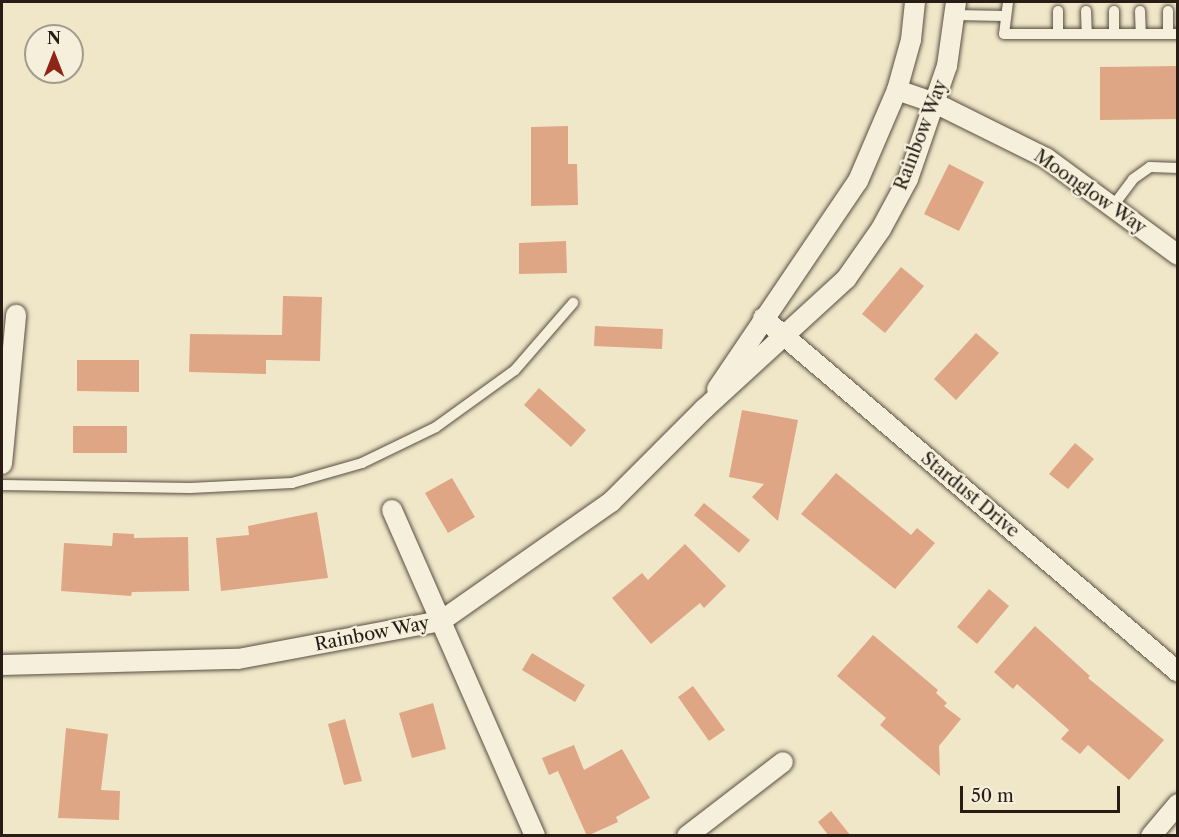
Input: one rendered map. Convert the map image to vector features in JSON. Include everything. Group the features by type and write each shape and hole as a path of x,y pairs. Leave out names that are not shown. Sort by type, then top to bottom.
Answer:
{"street":[{"name":"Rainbow Way","path":"704,409 763,318 852,191 897,90 911,40 915,2"},
{"name":"Rainbow Way","path":"2,665 238,659 441,621 611,502 704,409 785,338 846,279 881,229 908,179 935,103 956,8"},
{"name":"Moonglow Way","path":"897,90 935,103 1046,158 1178,255"},
{"path":"2,464 16,315"},
{"name":"Stardust Drive","path":"763,318 1178,672"},
{"path":"392,510 535,836"},
{"path":"687,836 783,762"},
{"path":"1151,836 1178,804"}],"lane":[{"path":"1008,2 1004,16 1004,34 1173,34 1168,11"},
{"path":"956,8 1004,16"},
{"path":"1058,11 1058,34"},
{"path":"1086,11 1087,34"},
{"path":"1114,11 1114,34"},
{"path":"1140,11 1141,34"},
{"path":"1113,206 1133,180 1150,167 1178,168"},
{"path":"2,485 190,488 292,483 362,463 436,427 515,370 573,303"}],"building":[{"path":"1178,66 1178,119 1100,120 1100,67"},
{"path":"568,126 568,164 577,164 578,205 531,206 531,127"},
{"path":"949,164 984,182 959,231 924,214"},
{"path":"566,241 567,273 519,274 519,243"},
{"path":"901,267 924,286 885,333 862,314"},
{"path":"283,296 322,297 320,361 266,360 266,374 189,372 190,334 282,335"},
{"path":"595,326 663,329 662,349 594,346"},
{"path":"976,333 999,353 956,400 934,379"},
{"path":"77,360 139,360 139,392 77,391"},
{"path":"539,388 586,430 571,447 524,405"},
{"path":"742,410 798,420 778,521 752,497 764,484 729,477"},
{"path":"73,426 127,426 127,453 73,453"},
{"path":"1075,443 1094,459 1068,489 1049,474"},
{"path":"836,473 911,535 917,528 935,543 895,589 801,514"},
{"path":"452,478 475,517 448,533 425,493"},
{"path":"704,503 750,540 739,553 694,515"},
{"path":"317,512 328,578 221,591 216,538 249,535 248,526"},
{"path":"113,533 134,534 134,538 188,537 189,591 132,592 131,596 61,591 64,543 112,546"},
{"path":"685,544 726,586 704,608 700,603 651,644 612,598 642,573 648,580"},
{"path":"989,589 1009,606 977,644 957,627"},
{"path":"1035,626 1090,676 1088,678 1164,740 1129,780 1088,745 1080,754 1061,739 1069,730 1017,684 1013,689 994,672"},
{"path":"873,635 938,690 936,693 947,703 944,706 961,719 939,746 940,776 880,725 886,718 837,676"},
{"path":"532,653 585,685 575,702 522,670"},
{"path":"693,686 725,730 709,741 678,697"},
{"path":"433,703 446,749 412,758 399,713"},
{"path":"345,719 362,781 344,785 328,724"},
{"path":"66,728 108,734 101,790 120,791 119,820 58,818"},
{"path":"574,745 584,770 622,749 650,798 616,817 618,822 587,836 558,771 549,775 542,758"},
{"path":"831,811 851,836 829,836 818,822"}]}
